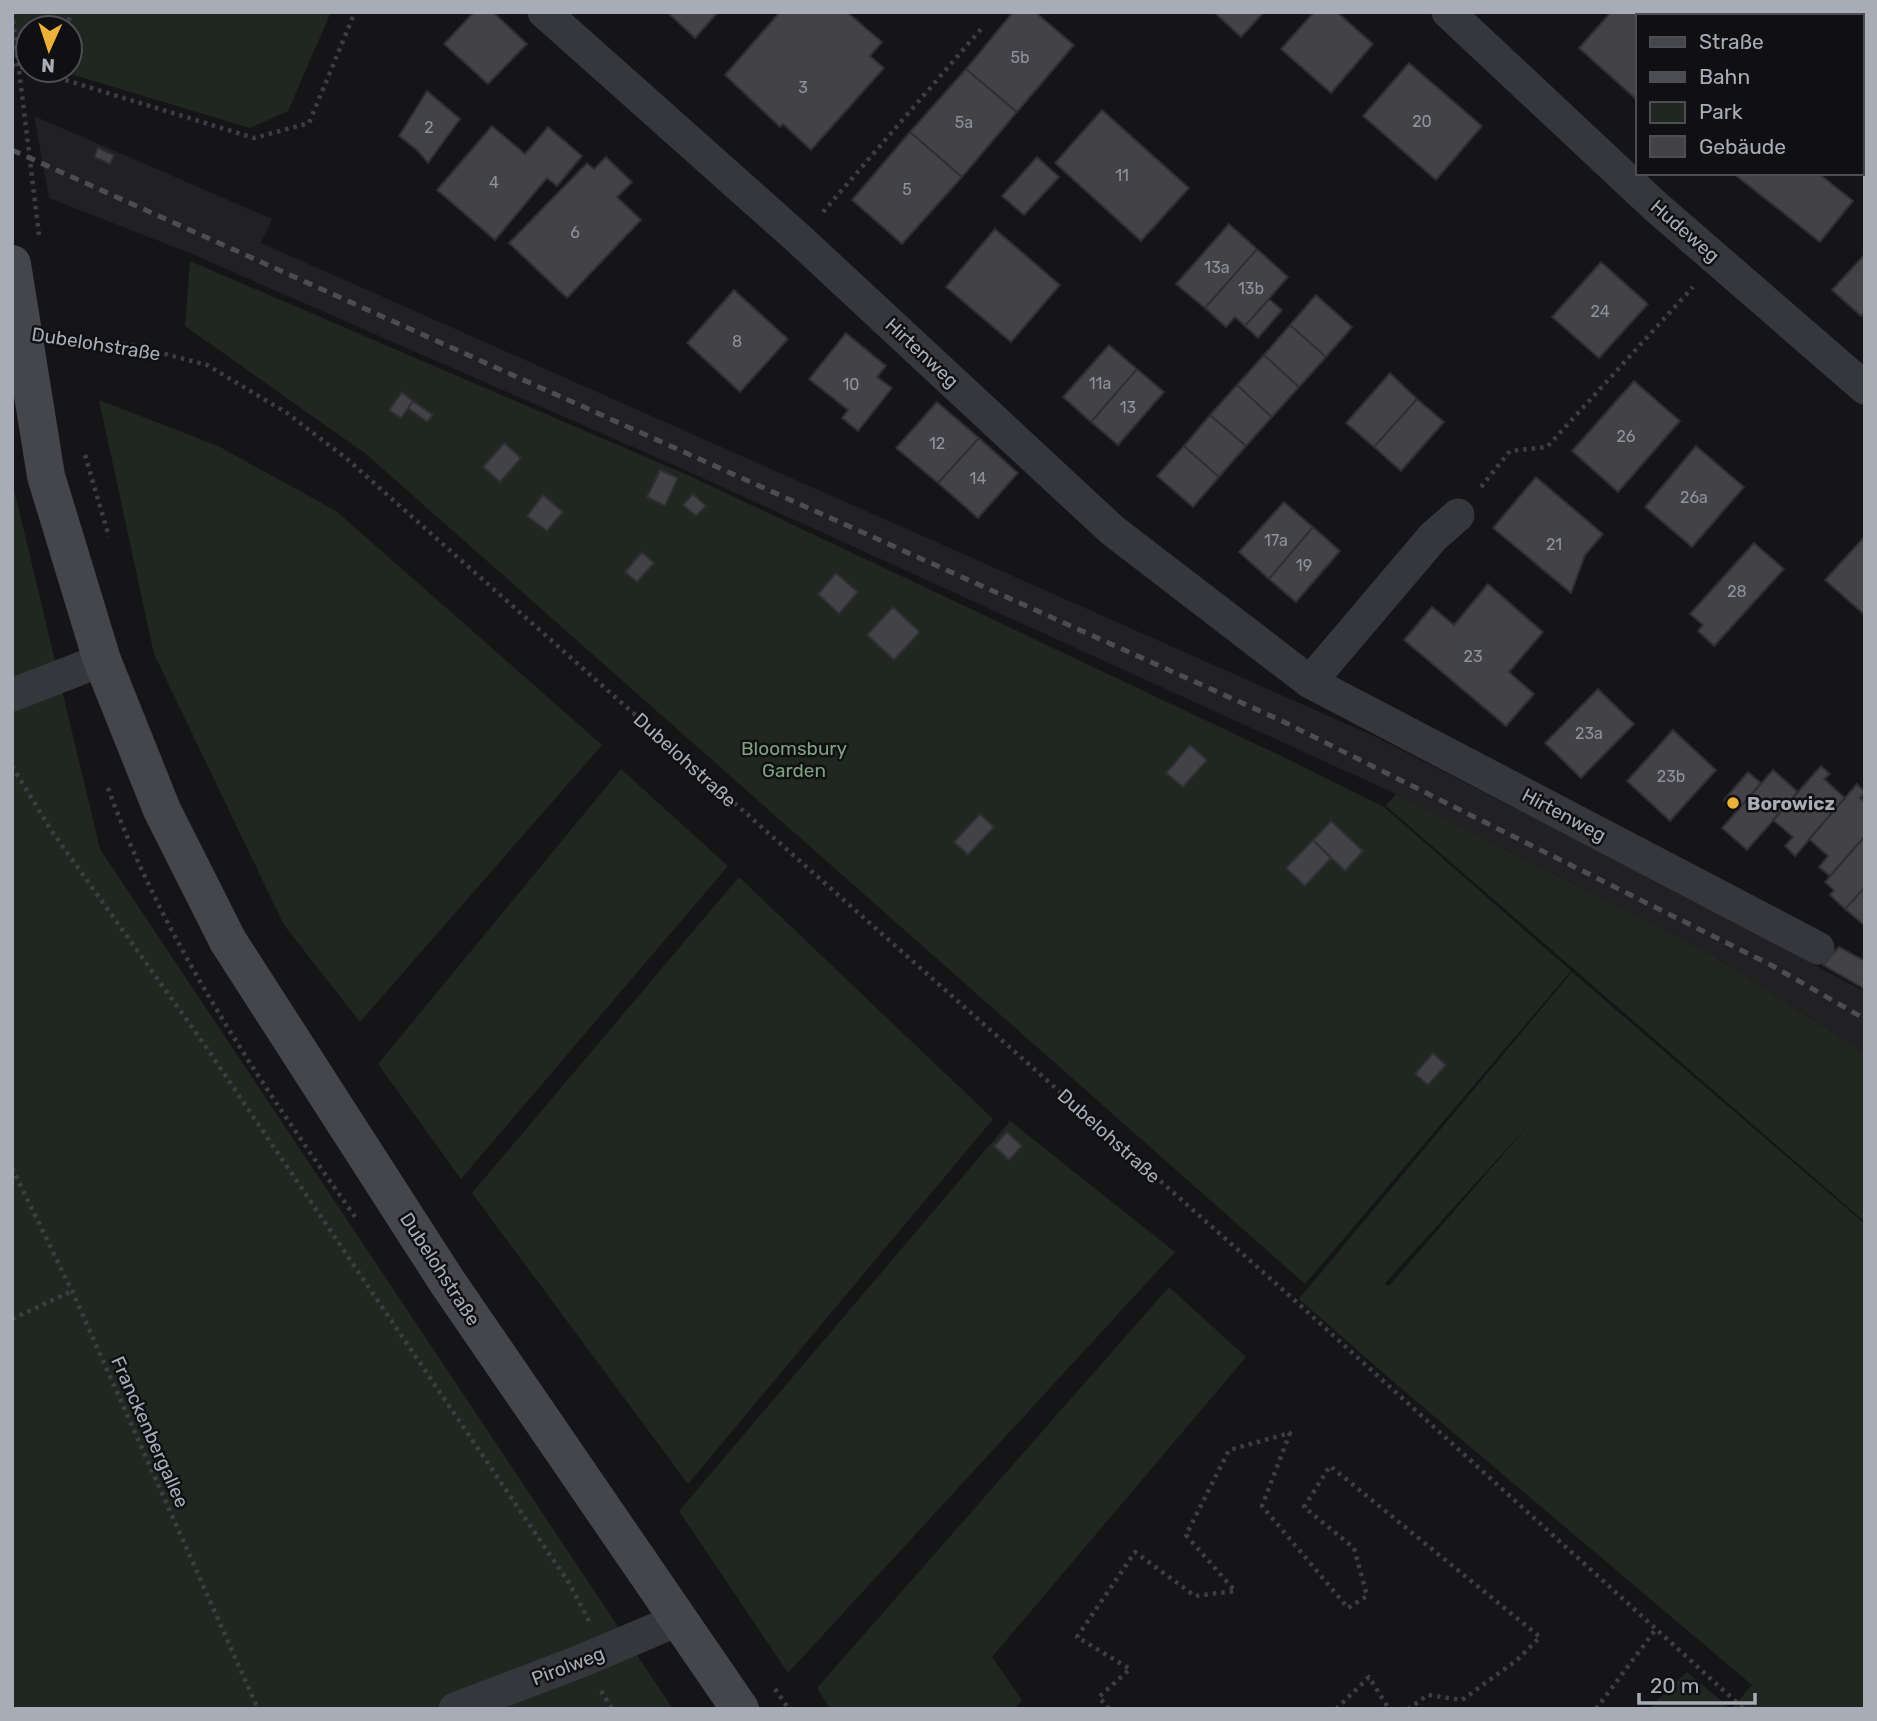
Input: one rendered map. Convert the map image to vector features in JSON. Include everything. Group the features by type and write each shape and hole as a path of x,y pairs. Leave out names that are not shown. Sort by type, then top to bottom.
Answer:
{"main road":[{"name":"Dubelohstraße","path":"26,255 22,332 46,476 102,660 162,810 228,941 446,1280 740,1709"}],"street":[{"name":"Hirtenweg","path":"544,12 800,240 1112,530 1310,682 1818,948"},
{"name":"Hudeweg","path":"1448,12 1654,205 1865,388"},
{"path":"1310,682 1433,537 1458,514"},
{"path":"12,695 102,660"},
{"name":"Pirolweg","path":"455,1709 604,1652 680,1619"}],"path":[{"path":"12,12 14,47"},
{"path":"82,84 254,138 309,123 355,12"},
{"path":"800,240 981,29"},
{"path":"16,84 26,255"},
{"path":"1458,514 1510,451 1547,447 1717,260"},
{"name":"Dubelohstraße","path":"22,332 135,346 207,365 287,413 358,469 1290,1297 1744,1709"},
{"path":"85,454 111,544"},
{"path":"12,766 51,830 204,1044 569,1583 604,1652"},
{"name":"Franckenbergallee","path":"12,1168 72,1291 258,1709"},
{"path":"12,1319 72,1291"},
{"path":"1109,1709 1099,1697 1130,1669 1077,1637 1135,1552 1195,1596 1235,1591 1186,1535 1229,1450 1290,1433 1262,1506 1349,1608 1367,1596 1354,1548 1304,1507 1330,1466 1539,1637 1517,1660 1462,1700 1428,1695 1408,1709"},
{"path":"1595,1709 1656,1629"},
{"path":"1336,1709 1369,1677 1389,1709"},
{"path":"774,1687 789,1709"}],"shaded area":[{"path":"34,116 272,219 261,243 1374,736 1704,905 1865,992 1865,1053 1709,953 1396,794 683,469 192,254 49,198"}],"green space":[{"path":"12,12 331,12 288,111 250,128 84,78 84,14 14,14 12,57"},
{"name":"Bloomsbury Garden","path":"190,261 692,477 1384,807 1571,971 1305,1284 366,454 185,326"},
{"path":"99,400 218,446 336,511 602,745 360,1022 284,925 154,654"},
{"path":"12,481 100,849 673,1709 12,1709"},
{"path":"621,769 728,866 461,1179 378,1064"},
{"path":"1396,794 1709,953 1865,1053 1865,1222 1386,806"},
{"path":"739,877 993,1119 688,1484 472,1193"},
{"path":"1572,972 1865,1224 1865,1709 1731,1709 1752,1685 1299,1299","holes":["1534,1119 1389,1286 1385,1283"]},
{"path":"1010,1121 1175,1252 788,1673 679,1511"},
{"path":"1169,1287 1246,1357 992,1657 1022,1700 1013,1709 830,1709 817,1688"},
{"path":"1687,1672 1731,1709 1648,1709"}],"building":[{"path":"474,12 493,12 527,44 488,84 444,44"},
{"path":"667,12 718,12 695,38"},
{"path":"780,12 847,12 882,42 870,56 884,68 811,150 783,124 780,127 725,75"},
{"path":"1013,12 1035,12 1074,45 1017,112 966,69"},
{"path":"1214,12 1264,12 1241,37"},
{"path":"1314,12 1337,12 1373,44 1331,93 1281,49"},
{"path":"1611,12 1684,14 1636,14 1636,99 1579,48"},
{"path":"1865,17 1865,110 1863,108"},
{"path":"1409,63 1482,126 1436,180 1363,116"},
{"path":"966,69 1017,112 962,177 910,132"},
{"path":"427,91 460,119 428,163 399,136"},
{"path":"1102,110 1189,188 1141,241 1055,163"},
{"path":"492,126 525,154 548,127 582,156 557,186 547,178 495,240 437,190"},
{"path":"910,132 962,177 902,244 852,200"},
{"path":"98,148 114,155 110,164 94,157"},
{"path":"606,157 632,182 617,197 641,220 567,298 509,243 587,163 594,169"},
{"path":"1037,157 1059,177 1024,215 1002,196"},
{"path":"1735,175 1820,175 1853,201 1820,242"},
{"path":"1229,224 1257,249 1205,308 1176,284"},
{"path":"995,229 1060,285 1011,342 946,287"},
{"path":"1257,249 1288,277 1245,326 1235,317 1226,327 1205,308"},
{"path":"1865,254 1865,312 1861,316 1832,290"},
{"path":"1601,262 1648,304 1599,358 1552,317"},
{"path":"734,290 788,339 740,392 687,343"},
{"path":"1316,295 1352,327 1326,357 1290,325"},
{"path":"1269,299 1282,310 1258,338 1245,326"},
{"path":"1290,325 1326,357 1299,387 1264,355"},
{"path":"846,333 886,366 877,377 892,388 858,431 842,418 848,410 809,379"},
{"path":"1109,345 1137,369 1091,422 1063,397"},
{"path":"1264,355 1299,387 1272,417 1237,385"},
{"path":"1137,369 1164,392 1118,445 1091,422"},
{"path":"1390,373 1417,399 1374,447 1346,423"},
{"path":"1634,381 1680,421 1618,492 1572,451"},
{"path":"1237,385 1272,417 1246,446 1210,415"},
{"path":"402,392 413,401 401,418 389,410"},
{"path":"1417,399 1444,422 1401,471 1374,447"},
{"path":"413,401 433,415 427,422 408,408"},
{"path":"937,402 979,438 938,483 896,448"},
{"path":"1210,415 1246,446 1219,477 1184,446"},
{"path":"979,438 1018,473 978,518 938,483"},
{"path":"504,443 521,458 500,482 483,467"},
{"path":"1184,446 1219,477 1193,507 1157,476"},
{"path":"1696,446 1744,487 1692,547 1645,507"},
{"path":"660,470 678,478 665,506 647,497"},
{"path":"1536,477 1603,534 1585,555 1571,593 1493,528"},
{"path":"693,494 706,506 696,516 683,505"},
{"path":"543,495 563,512 547,531 527,516"},
{"path":"1284,502 1313,527 1269,579 1239,552"},
{"path":"1313,527 1340,551 1296,602 1269,579"},
{"path":"1865,536 1865,615 1825,580"},
{"path":"1754,543 1784,569 1714,646 1698,631 1703,625 1690,614"},
{"path":"642,552 654,563 637,582 625,572"},
{"path":"836,573 858,592 839,614 818,594"},
{"path":"1488,584 1543,632 1509,672 1534,694 1506,726 1404,640 1432,607 1454,625"},
{"path":"893,607 920,632 894,660 867,635"},
{"path":"1598,689 1634,724 1581,778 1545,743"},
{"path":"1673,730 1716,770 1670,821 1627,781"},
{"path":"1190,745 1207,760 1183,787 1166,773"},
{"path":"1821,766 1830,774 1824,779 1845,798 1795,856 1785,846 1793,837 1773,820"},
{"path":"1773,770 1798,792 1747,850 1722,828"},
{"path":"1748,772 1761,783 1737,811 1724,800"},
{"path":"1857,784 1865,792 1860,798 1865,802 1865,836 1830,876 1819,867 1828,856 1809,839"},
{"path":"980,814 994,827 968,855 954,842"},
{"path":"1331,821 1363,851 1345,871 1313,840"},
{"path":"1865,836 1865,887 1845,909 1830,895 1834,890 1825,882"},
{"path":"1313,840 1331,858 1305,886 1286,868"},
{"path":"1865,887 1865,924 1864,925 1845,909"},
{"path":"1839,947 1865,961 1865,989 1823,965"},
{"path":"1433,1053 1446,1065 1428,1085 1415,1074"},
{"path":"1007,1132 1022,1146 1009,1160 994,1146"}],"railway":[{"path":"12,150 1280,720 1771,965 1865,1019"}],"place":[{"name":"Borowicz","path":"1733,803"}]}
